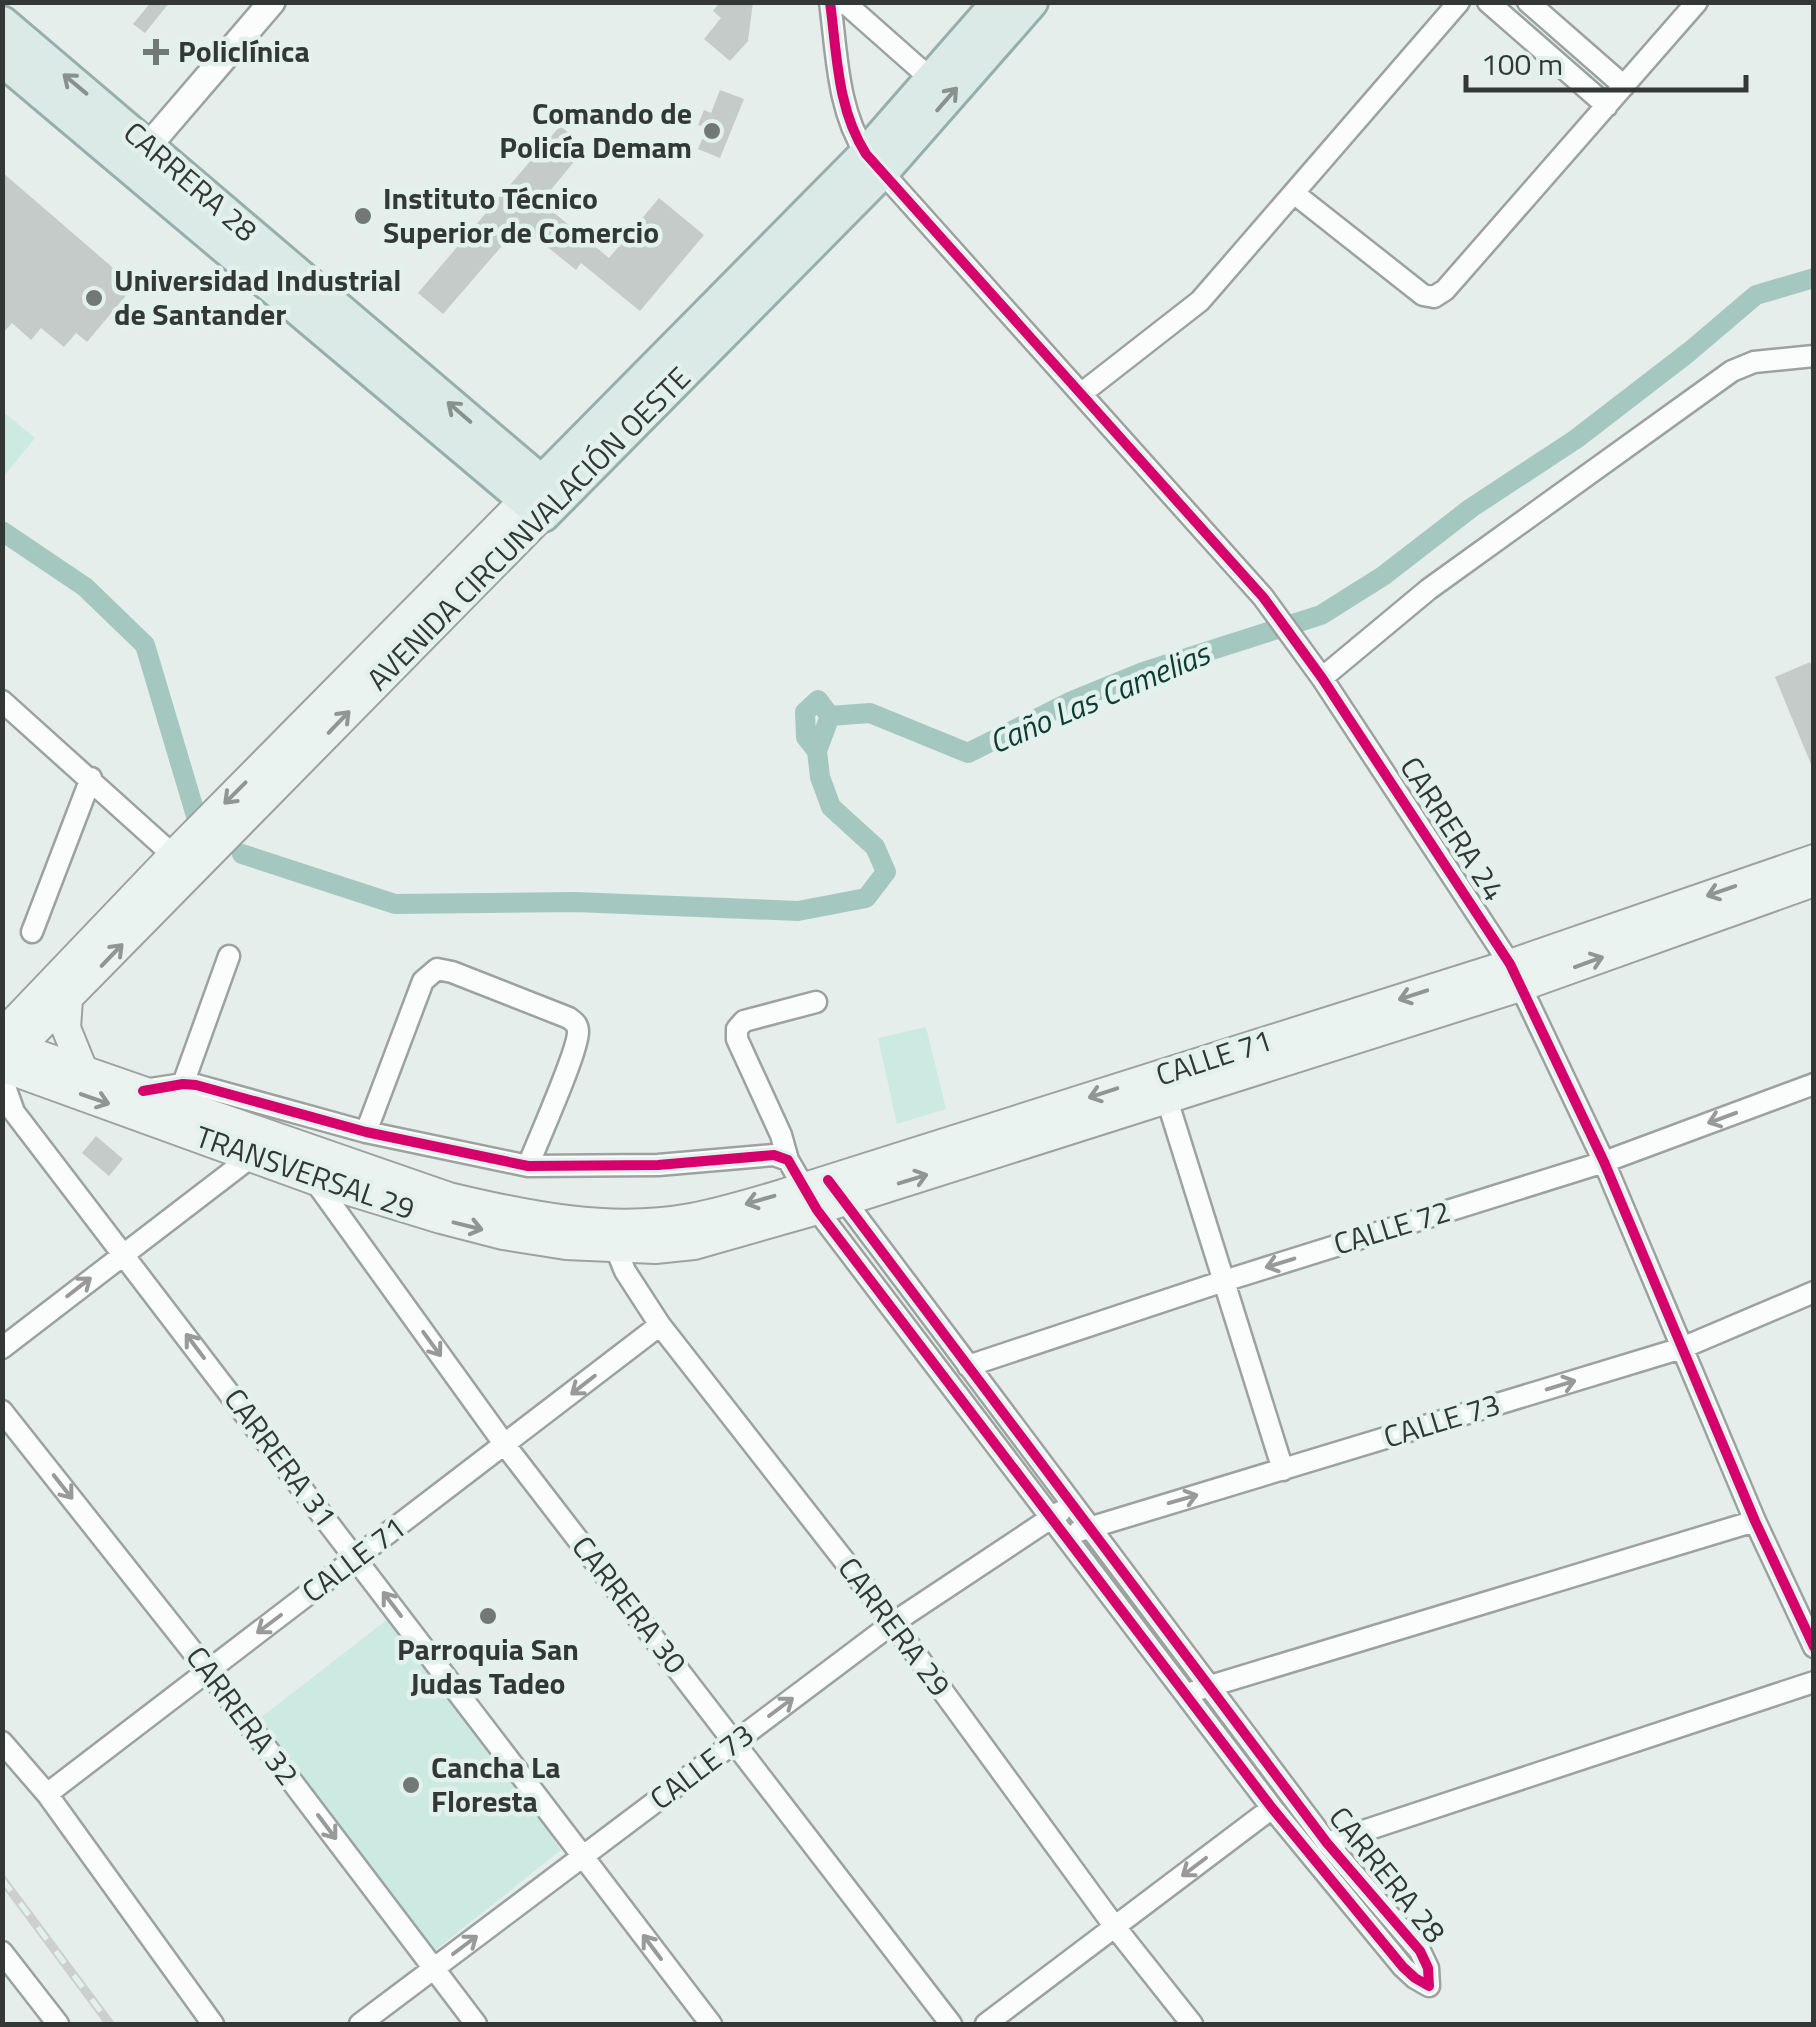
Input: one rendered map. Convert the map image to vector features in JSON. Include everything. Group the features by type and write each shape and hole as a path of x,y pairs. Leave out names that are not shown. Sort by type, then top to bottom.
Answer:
{"main road":[{"name":"AVENIDA CIRCUNVALACIÓN OESTE","path":"874,163 932,79 998,2"},
{"name":"AVENIDA CIRCUNVALACIÓN OESTE","path":"6,1051 68,999 542,499 1031,2"},
{"name":"CARRERA 28","path":"2,23 140,156 542,499"},
{"name":"CARRERA 28","path":"2,59 140,156"},
{"name":"AVENIDA CIRCUNVALACIÓN OESTE","path":"6,1051 173,855 542,499"},
{"name":"CALLE 71","path":"1517,975 1814,860"},
{"name":"CALLE 71","path":"611,1236 823,1194 1814,882"},
{"path":"68,999 69,1042 83,1070"},
{"name":"TRANSVERSAL 29","path":"6,1051 83,1070 449,1197 611,1236"},
{"name":"TRANSVERSAL 29","path":"6,1051 251,1157 441,1220 504,1235 611,1236"}],"street":[{"path":"140,156 272,2"},
{"name":"CARRERA 24","path":"830,2 844,111 853,134 874,163 1263,597 1322,678 1517,975 1604,1162 1755,1521 1814,1646"},
{"path":"844,2 932,79"},
{"path":"1082,393 1200,302 1458,2"},
{"path":"1488,2 1607,106"},
{"path":"1528,2 1624,86"},
{"path":"1294,194 1423,295 1434,296 1446,290 1698,2"},
{"path":"1322,678 1429,589 1732,371 1754,362 1814,356"},
{"path":"2,701 173,855"},
{"path":"32,932 90,778"},
{"path":"182,1084 229,956"},
{"path":"366,1132 423,980 437,969 452,972 576,1024 578,1032 569,1059 528,1166"},
{"path":"788,1160 737,1030 744,1021 816,1002"},
{"name":"CARRERA 31","path":"2,1078 14,1112 711,2024"},
{"path":"143,1090 182,1084 366,1132 528,1166 658,1166 774,1155 788,1160 823,1194"},
{"name":"CALLE 72","path":"968,1366 1604,1162 1814,1084"},
{"path":"1163,1087 1283,1470"},
{"path":"2,1348 251,1157"},
{"name":"CARRERA 30","path":"314,1180 505,1445 951,2024"},
{"name":"CARRERA 28","path":"823,1194 968,1366 1327,1842 1420,1951 1428,1968 1430,1986 1404,1967 1272,1808 1051,1517 823,1194"},
{"name":"CARRERA 29","path":"611,1236 632,1284 660,1325 893,1623 1115,1927 1192,2024"},
{"name":"CALLE 73","path":"1066,1537 1090,1526 1682,1348 1814,1292"},
{"name":"CALLE 71","path":"47,1794 660,1325"},
{"name":"CARRERA 32","path":"2,1411 208,1671 476,2024"},
{"name":"CALLE 73","path":"360,2024 893,1623 1073,1505"},
{"path":"1186,1694 1755,1521"},
{"path":"1327,1842 1814,1682"},
{"path":"2,1742 47,1794 213,2024"},
{"path":"986,2024 1272,1808"},
{"path":"2,1952 55,2023"}],"green space":[{"path":"2,411 35,438 3,477 2,477"},
{"path":"926,1027 946,1109 897,1124 878,1038"},
{"name":"Cancha La Floresta","path":"393,1615 561,1850 433,1952 259,1719"}],"building":[{"path":"151,2 170,2 145,33 133,24"},
{"path":"720,2 753,2 748,41 730,61 704,39 721,18 713,11"},
{"path":"720,90 744,99 720,158 698,149 707,128 698,125 704,110 711,113"},
{"path":"560,126 586,147 541,202 609,258 659,198 704,235 640,311 581,263 576,270 520,225 443,314 418,293"},
{"path":"2,172 134,286 87,342 76,333 64,347 41,328 31,340 12,323 2,334"},
{"path":"1810,662 1814,672 1813,769 1775,677"},
{"path":"96,1136 123,1159 109,1176 82,1153"}],"waterway":[{"name":"Caño Las Camelias","path":"242,854 395,904 575,902 798,911 866,898 886,872 875,847 831,807 820,777 817,751 830,716 870,713 968,753 1072,701 1143,672 1321,615 1383,576 1471,508 1576,439 1756,295 1814,278"},
{"name":"Caño Las Camelias","path":"2,531 85,587 145,645 196,816"},
{"path":"817,751 806,737 805,712 818,700 830,716"}],"railway":[{"path":"2,1879 110,2024"}],"cycle path":[{"path":"830,2 844,100 866,154 1263,597 1322,678 1510,964 1604,1162 1755,1521 1814,1647"},
{"path":"143,1091 196,1085 366,1132 528,1166 658,1165 774,1155 788,1160 817,1210 1272,1808 1403,1967 1429,1986 1428,1968 1420,1951 1327,1843 828,1180"}],"place":[{"name":"Policlínica","path":"156,52"},
{"name":"Comando de Policía Demam","path":"712,131"},
{"name":"Instituto Técnico Superior de Comercio","path":"363,216"},
{"name":"Universidad Industrial de Santander","path":"94,298"},
{"name":"Parroquia San Judas Tadeo","path":"488,1616"},
{"name":"Cancha La Floresta","path":"411,1785"}]}
